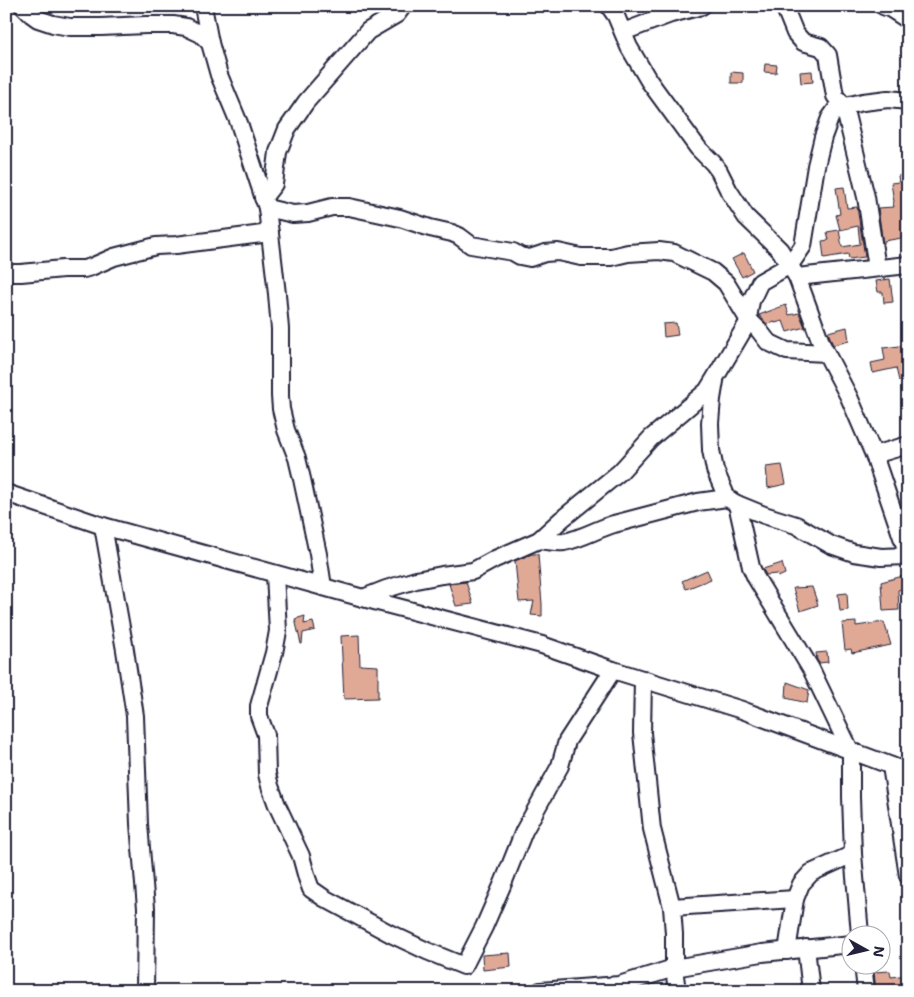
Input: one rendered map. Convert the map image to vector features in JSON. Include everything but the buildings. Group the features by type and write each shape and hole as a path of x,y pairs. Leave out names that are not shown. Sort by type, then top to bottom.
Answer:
{"street":[{"path":"23,6 38,19 53,24 77,27 146,24 173,25 201,34 210,43"},
{"path":"203,6 210,43 219,75 240,123 265,203 274,260 279,320 281,409 302,479 323,587"},
{"path":"265,203 274,184 278,152 287,129 306,102 368,31 397,14 403,6"},
{"path":"539,540 564,542 581,537 600,528 698,502 732,501 764,515 796,525 830,545 854,553 881,557 908,555 874,455 849,397 822,345 793,271 780,250 746,217 719,171 698,148 649,81 629,47 616,16 609,6"},
{"path":"623,32 671,14 702,6"},
{"path":"784,6 795,33 803,42 821,47 828,55 836,96 844,106 866,197 877,268"},
{"path":"883,6 907,17"},
{"path":"793,271 803,246 816,166 830,118 837,108 844,106 888,99 908,101"},
{"path":"265,203 293,214 308,213 332,207 349,207 400,218 452,233 471,245 512,252 530,258 545,253 558,252 580,257 611,257 628,253 659,251 674,253 714,272 726,284 748,319 768,342 787,351 826,353"},
{"path":"6,273 84,269 114,257 156,246 270,233"},
{"path":"363,598 416,580 473,571 495,559 539,540 620,472 651,438 707,391 747,324 751,301 760,282 793,271 908,265"},
{"path":"715,378 710,423 711,450 715,470 732,501 756,578 811,669 850,752 853,854 859,924"},
{"path":"874,455 908,445"},
{"path":"6,492 103,526 542,645 613,670 742,710 850,752 908,772"},
{"path":"103,526 135,716 139,824 146,908 145,991"},
{"path":"275,574 278,632 259,706 260,716 266,735 267,774 270,786 301,856 306,878 311,889 391,934 464,966 487,920 524,831 560,766 567,741 613,670"},
{"path":"643,679 642,733 652,829 672,906 674,968 677,991"},
{"path":"891,766 908,876"},
{"path":"787,950 795,899 801,884 811,873 853,854"},
{"path":"672,906 795,899"},
{"path":"540,991 619,985 674,968 762,953 842,945"},
{"path":"806,948 811,991"},
{"path":"864,974 866,991"}]}
